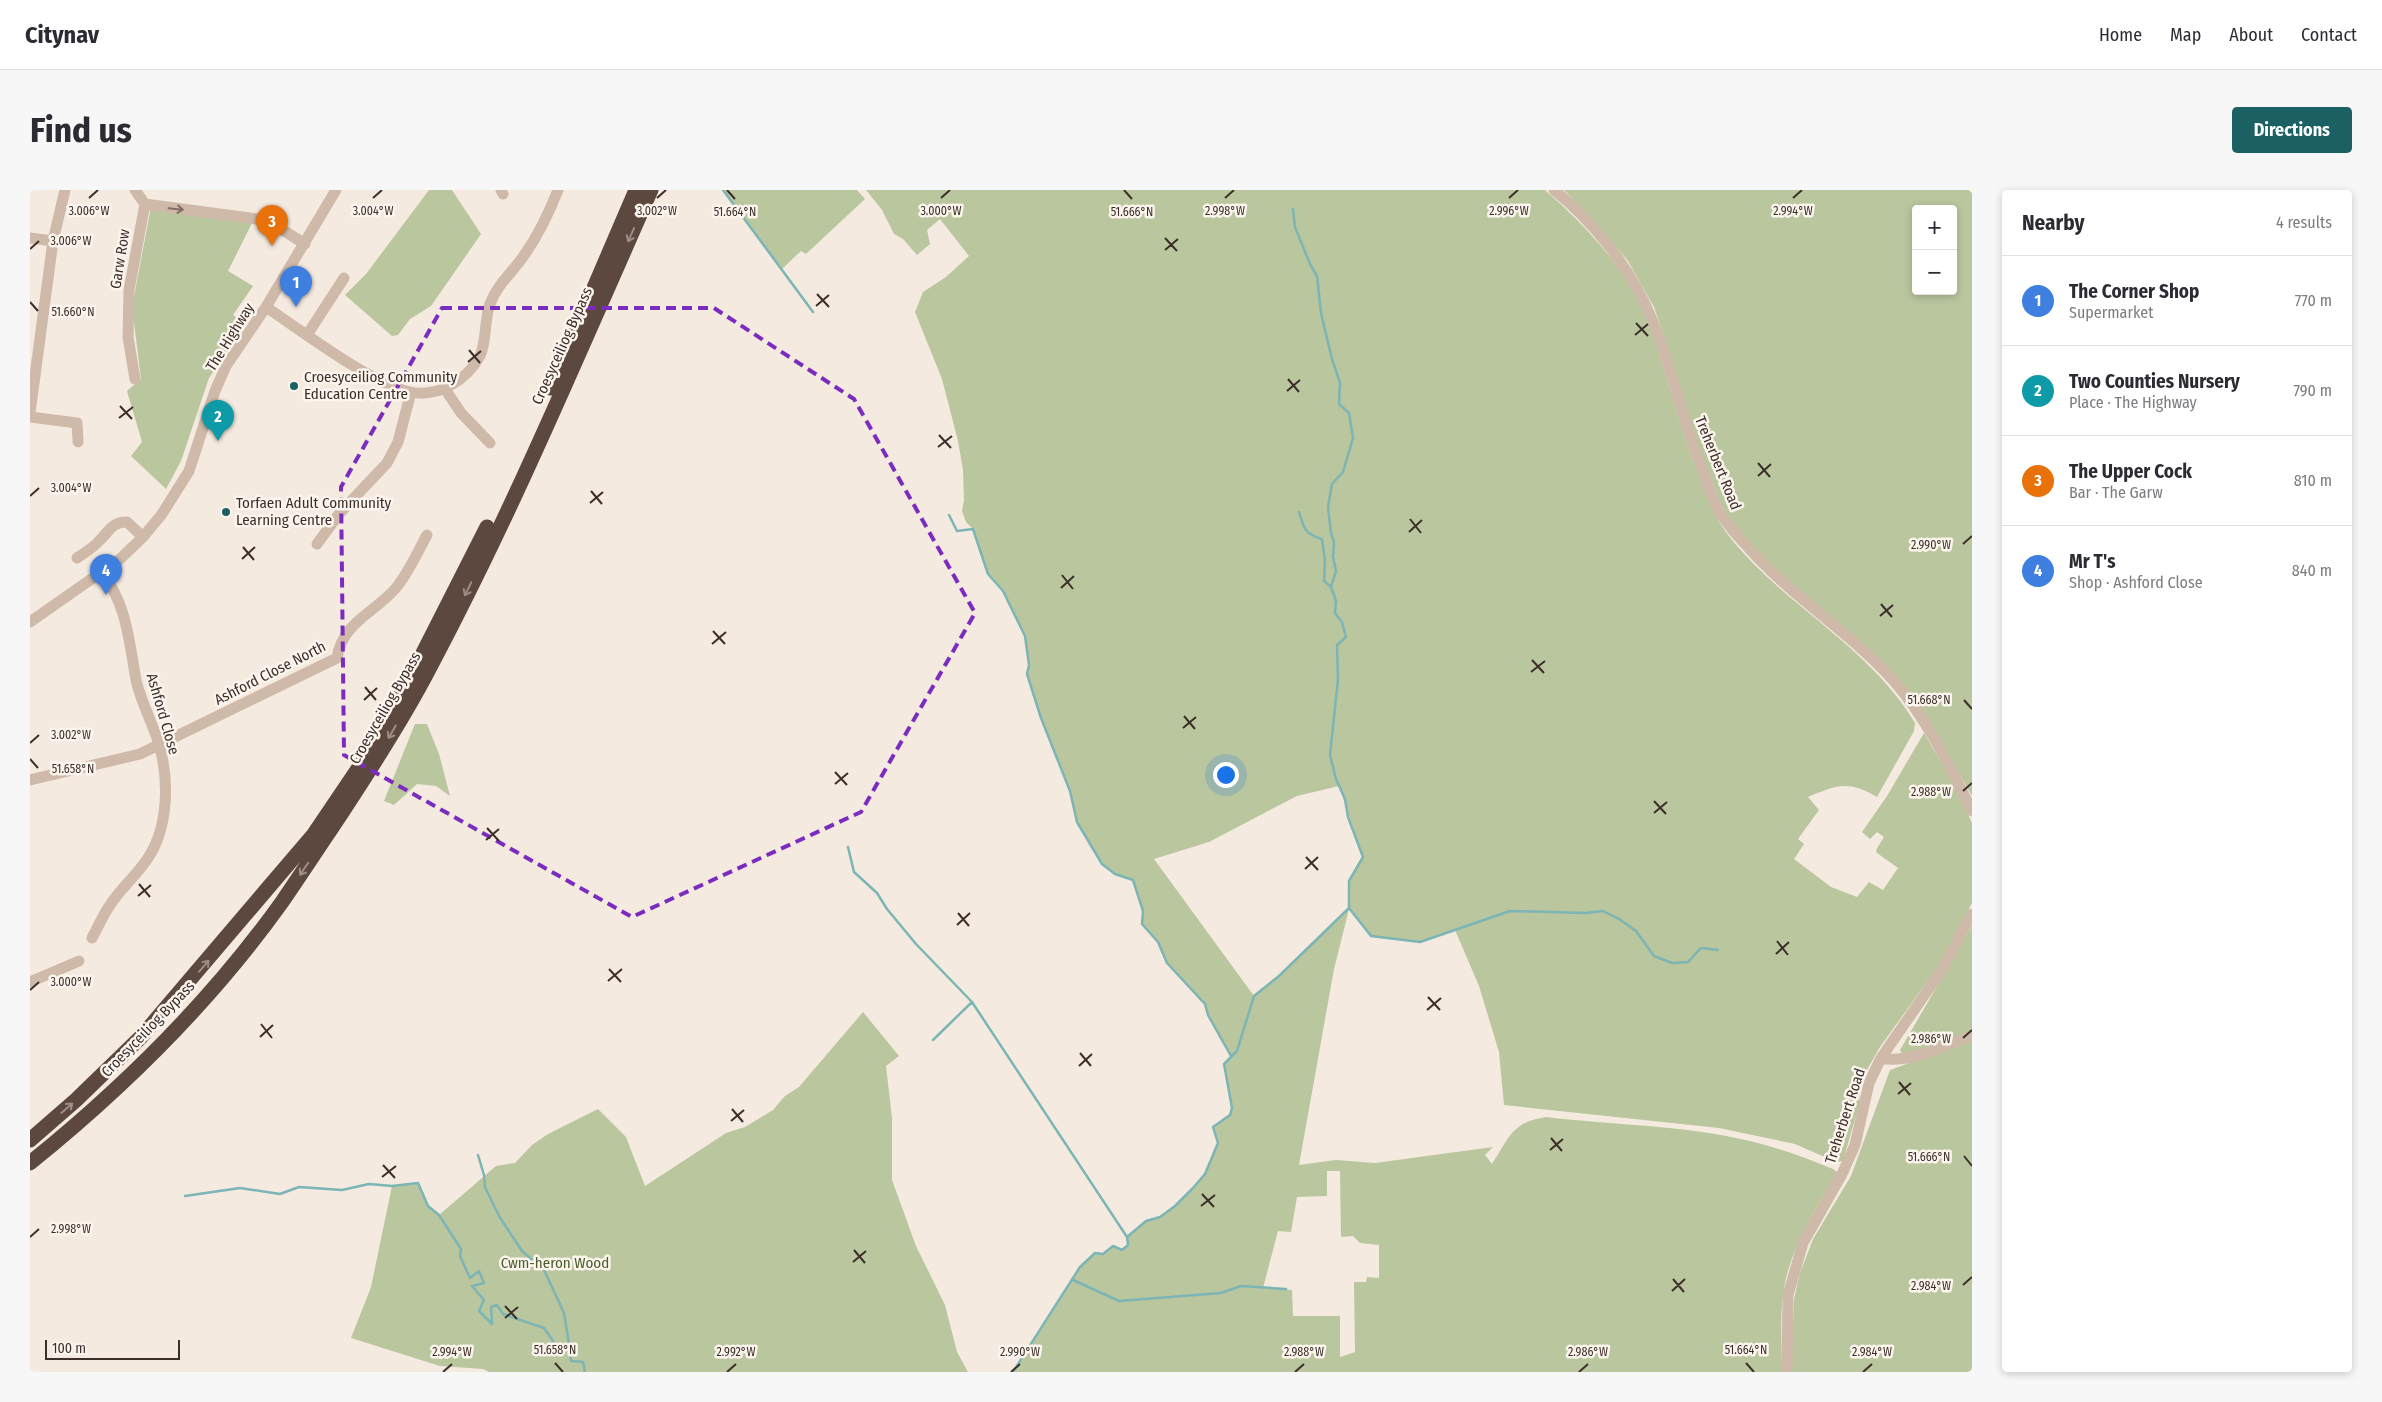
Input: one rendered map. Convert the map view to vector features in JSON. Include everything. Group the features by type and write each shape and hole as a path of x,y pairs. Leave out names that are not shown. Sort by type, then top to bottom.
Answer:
{"highway":[{"name":"Croesyceiliog Bypass","path":"30,1140 76,1100 141,1037 202,968 314,834 366,757 513,478 636,190"},
{"name":"Croesyceiliog Bypass","path":"30,1163 117,1086 176,1028 230,968 281,903 373,766 429,670 520,483 651,190"}],"street":[{"path":"65,190 53,241 30,415 77,423 78,442"},
{"path":"135,190 145,204 257,219 278,227 305,244"},
{"name":"The Highway","path":"30,622 102,573 143,537 179,490 189,471 215,391 226,366 266,307 336,190"},
{"path":"266,307 380,380 410,392 432,392 445,389 456,382 480,355 490,304 497,290 525,255 544,224 558,190"},
{"name":"Treherbert Road","path":"1554,190 1591,227 1624,268 1640,293 1664,354 1685,424 1717,508 1729,527 1780,582 1851,641 1893,680 1924,725 1972,811"},
{"name":"Garw Row","path":"136,379 128,337 130,290 145,204"},
{"path":"30,238 53,241"},
{"path":"307,335 344,278"},
{"path":"445,389 461,413 490,443"},
{"path":"317,544 339,514 388,464 398,442 410,392"},
{"path":"77,558 99,542 114,524 127,522 143,537"},
{"name":"Ashford Close North","path":"30,780 140,754 337,658 345,636 354,622 396,588 427,535"},
{"name":"Ashford Close","path":"92,938 109,905 148,858 158,837 165,806 165,779 159,744 141,697 122,606 112,585 102,573"},
{"name":"Treherbert Road","path":"1787,1372 1788,1295 1793,1271 1803,1243 1842,1174 1854,1145 1869,1083 1881,1058 1941,971 1972,914"},
{"path":"30,982 79,961"},
{"path":"1881,1058 1893,1061 1908,1058 1972,1036"}],"highlighted area":[{"path":"442,308 714,308 854,399 975,613 861,812 632,917 344,755 341,487"}],"green space":[{"path":"429,190 452,190 481,234 431,306 410,319 398,335 392,336 345,295 366,274"},
{"path":"723,190 857,190 865,199 806,254 801,251 782,269"},
{"path":"866,190 1545,190 1603,248 1628,282 1646,317 1702,486 1723,528 1751,561 1775,584 1874,671 1896,695 1915,723 1914,731 1877,797 1858,788 1842,786 1808,797 1819,810 1798,839 1804,844 1794,859 1831,887 1857,897 1869,882 1883,890 1898,868 1877,853 1876,850 1884,837 1877,832 1870,839 1862,832 1887,796 1924,733 1954,784 1972,823 1972,903 1937,968 1880,1047 1860,1082 1859,1105 1843,1161 1836,1162 1795,1144 1719,1128 1504,1105 1499,1052 1479,986 1455,930 1420,942 1371,936 1349,909 1334,969 1299,1165 1336,1160 1375,1163 1493,1147 1485,1155 1492,1164 1518,1127 1535,1119 1546,1117 1674,1128 1725,1136 1771,1147 1833,1169 1837,1172 1800,1240 1785,1283 1781,1316 1782,1372 1013,1372 1080,1267 1095,1253 1103,1254 1113,1246 1122,1250 1128,1245 1127,1237 1146,1221 1160,1217 1175,1206 1205,1174 1218,1143 1213,1127 1230,1115 1232,1108 1224,1064 1231,1056 1208,1015 1205,1004 1167,963 1158,942 1142,924 1143,911 1133,880 1115,874 1102,864 1077,822 1070,791 1041,718 1027,674 1029,665 1025,636 1003,591 988,574 973,529 966,522 962,511 964,500 963,470 958,441 942,379 915,312 923,292 946,277 969,256 940,219 927,230 930,244 917,255 903,239 894,234 882,210","holes":["1339,786 1363,857 1349,881 1349,908 1279,976 1254,996 1154,859 1209,842 1297,796","1327,1171 1340,1171 1341,1237 1353,1236 1360,1243 1379,1245 1379,1278 1367,1277 1366,1282 1354,1282 1355,1352 1340,1357 1340,1316 1293,1316 1292,1290 1263,1288 1278,1231 1291,1232 1297,1197 1327,1196"]},
{"path":"1564,190 1972,190 1972,796 1923,711 1783,577 1731,522 1721,505 1685,410 1669,351 1654,307 1628,261 1596,223"},
{"path":"151,207 253,221 228,271 253,286 233,315 246,324 209,378 181,461 166,489 131,456 142,442 127,391 141,379 132,307"},
{"path":"415,724 427,724 439,754 450,796 436,786 417,784 394,805 384,801"},
{"path":"1972,926 1972,1031 1903,1056 1900,1050"},
{"name":"Cwm-heron Wood","path":"863,1012 899,1056 886,1066 892,1118 892,1180 916,1246 945,1305 957,1352 968,1372 489,1372 483,1369 440,1366 351,1338 371,1287 392,1186 418,1183 428,1206 439,1215 496,1166 515,1163 532,1145 548,1134 598,1109 626,1137 645,1186 726,1133 745,1127 773,1110 785,1096 799,1087"},
{"path":"1972,1040 1972,1372 1791,1372 1794,1299 1800,1273 1813,1239 1851,1176 1890,1070"}],"waterway":[{"path":"723,190 813,312"},
{"path":"1013,1372 1080,1267 1095,1253 1103,1254 1113,1246 1122,1250 1128,1245 1127,1237 1146,1221 1160,1217 1175,1206 1205,1174 1218,1143 1213,1127 1230,1115 1232,1108 1224,1064 1237,1051 1254,996 1279,976 1349,908 1349,881 1363,857 1348,817 1345,799 1336,779 1330,755 1338,679 1337,645 1346,637 1342,622 1335,613 1336,601 1331,587 1336,571 1333,557 1334,542 1328,507 1332,484 1343,472 1353,438 1349,413 1339,404 1340,383 1321,313 1317,276 1295,227 1293,209"},
{"path":"1299,512 1306,530 1322,539 1325,561 1324,581 1331,587"},
{"path":"949,515 957,531 973,529 988,574 1003,591 1025,636 1029,665 1027,674 1041,718 1070,791 1077,822 1102,864 1115,874 1133,880 1143,911 1142,924 1158,942 1167,963 1205,1004 1208,1015 1231,1056"},
{"path":"848,847 854,872 877,893 887,909 916,944 972,1002 1127,1237"},
{"path":"1349,908 1371,936 1420,942 1510,911 1585,913 1603,911 1636,931 1654,956 1672,963 1688,962 1701,948 1718,950"},
{"path":"933,1040 972,1002"},
{"path":"478,1155 484,1175 485,1187 499,1216 522,1251 544,1270 564,1313 570,1350"},
{"path":"185,1196 240,1188 280,1194 299,1187 342,1190 369,1184 392,1186 418,1183 428,1206 439,1215 461,1249 460,1256 470,1278 479,1271 484,1283 472,1286 484,1300 479,1311 492,1324 491,1307 497,1305 503,1314 544,1328 560,1351 570,1350 571,1361 583,1362 585,1372"},
{"path":"1073,1280 1119,1301 1221,1293 1241,1286 1286,1289"}],"place":[{"name":"The Upper Cock","path":"272,246"},
{"name":"The Corner Shop","path":"296,307"},
{"name":"Croesyceiliog Community Education Centre","path":"294,386"},
{"name":"Two Counties Nursery","path":"218,441"},
{"name":"Torfaen Adult Community Learning Centre","path":"226,512"},
{"name":"Mr T's","path":"106,595"}]}
